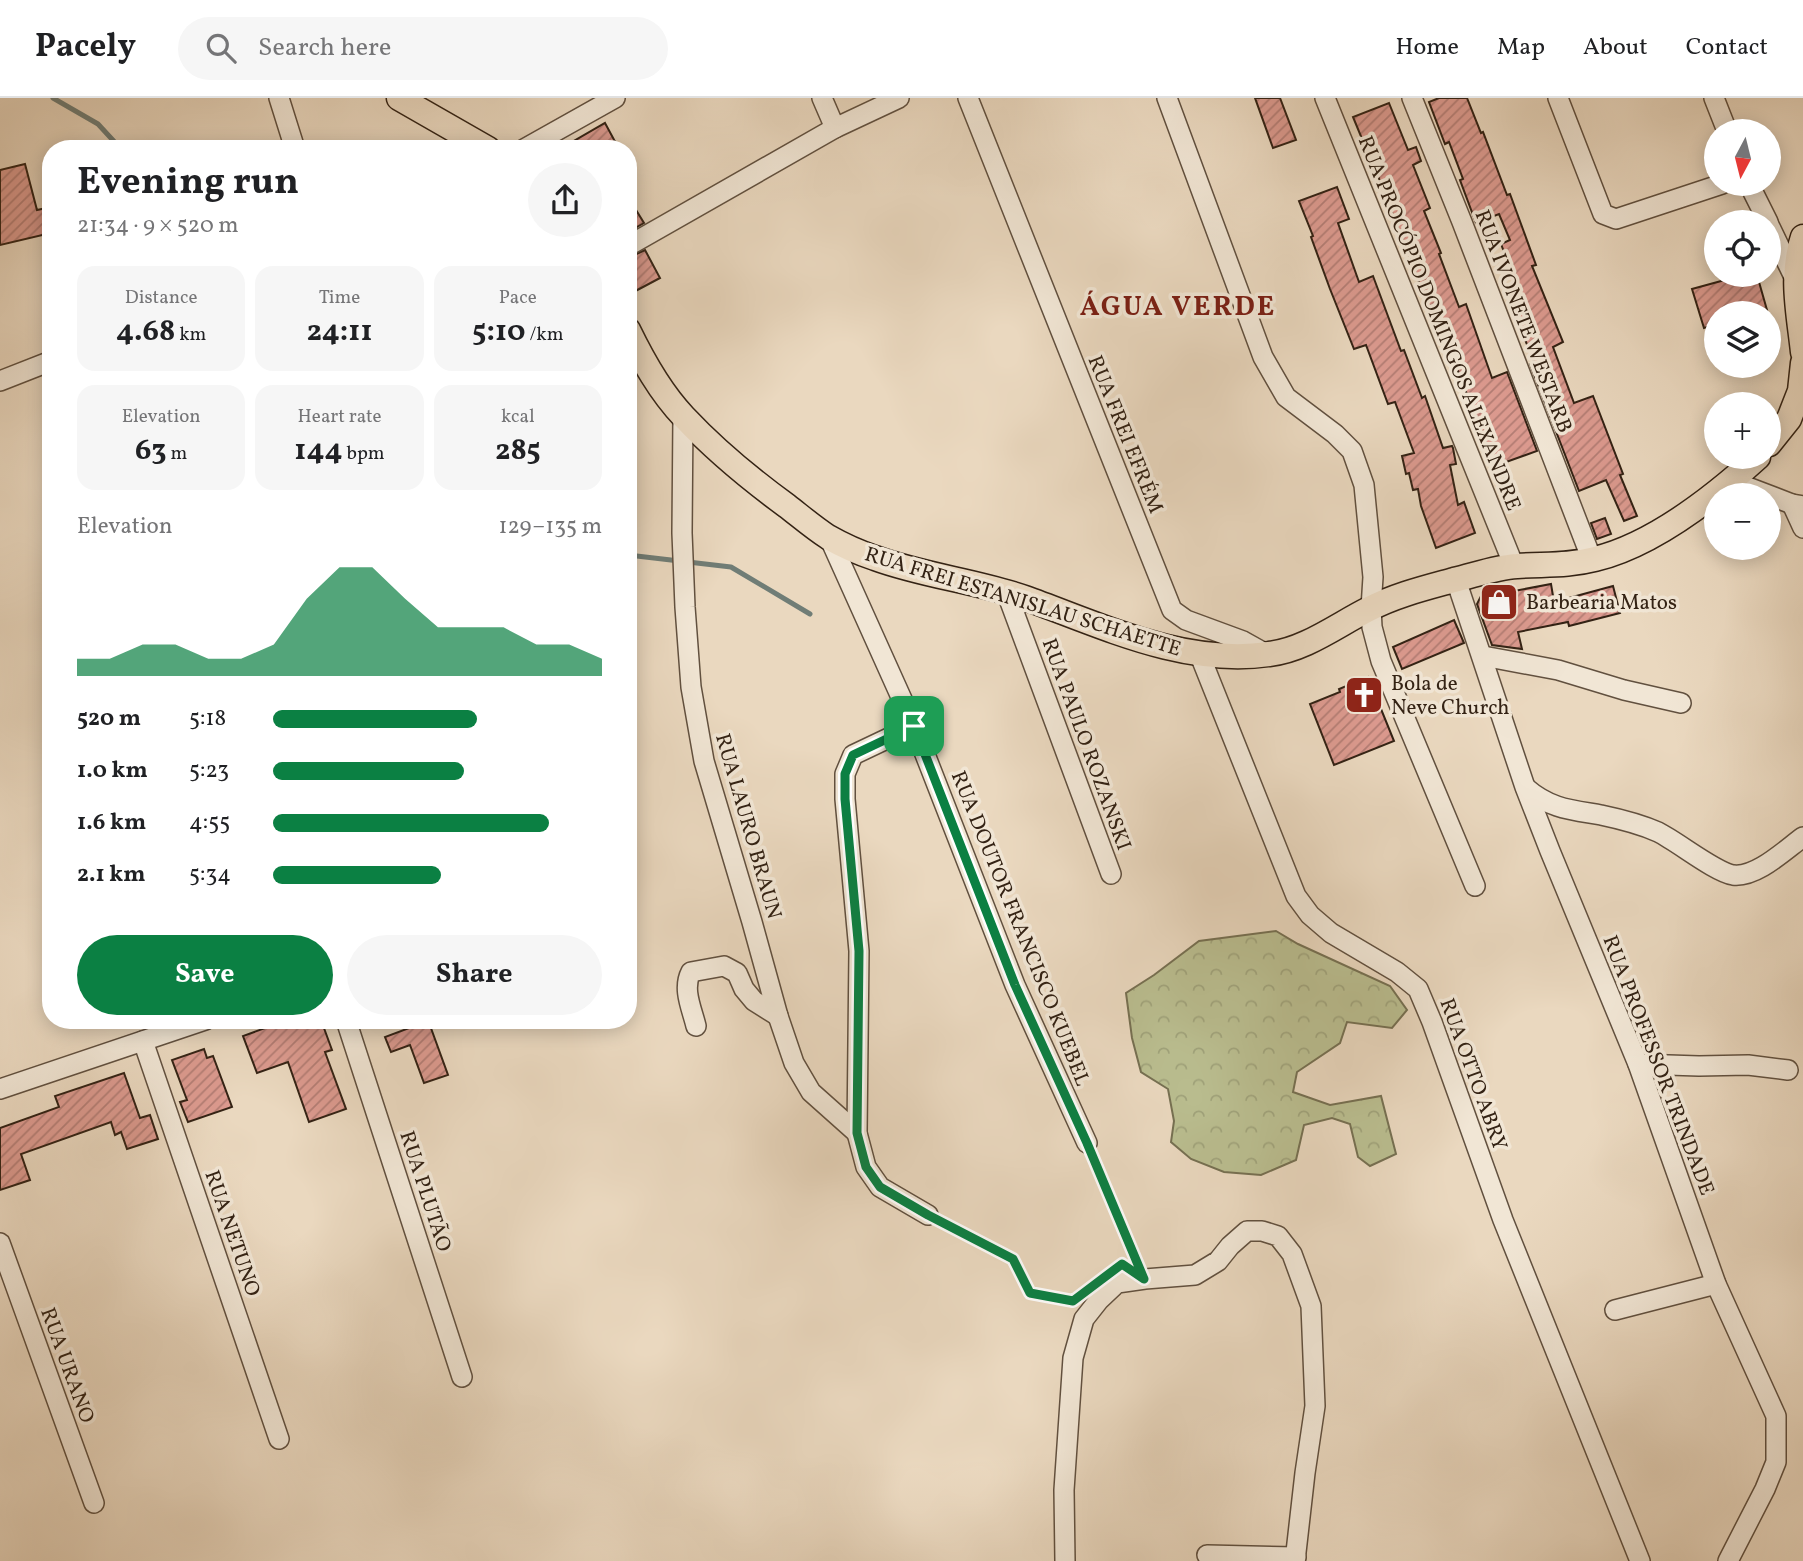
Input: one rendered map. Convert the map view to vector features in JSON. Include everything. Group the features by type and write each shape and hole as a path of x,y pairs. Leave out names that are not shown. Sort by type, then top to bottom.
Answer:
{"main road":[{"path":"400,98 472,140"},
{"path":"1803,237 1795,279 1803,352"},
{"name":"RUA FREI ESTANISLAU SCHAETTE","path":"637,348 662,389 683,416 744,474 830,537 873,558 1006,591 1131,638 1199,653 1235,656 1268,655 1288,651 1408,592 1514,566 1554,566 1592,560 1628,548 1674,523 1745,469"},
{"path":"1781,429 1789,419 1800,391 1803,363"}],"street":[{"path":"279,98 292,140"},
{"path":"540,140 615,98"},
{"path":"822,98 835,128"},
{"path":"637,241 835,128 899,98"},
{"name":"RUA FREI EFRÉM","path":"968,98 1172,610 1186,620 1243,641 1268,655"},
{"path":"1167,98 1263,357 1286,397 1335,434 1352,452 1364,485 1373,577 1371,608 1381,661 1475,886"},
{"name":"RUA PROCÓPIO DOMINGOS ALEXANDRE","path":"1325,98 1514,566"},
{"name":"RUA IVONETE WESTARB","path":"1412,98 1592,560"},
{"path":"1558,98 1603,214 1616,219 1704,190"},
{"path":"1714,98 1722,119"},
{"path":"1781,250 1795,279"},
{"path":"0,381 42,365"},
{"name":"RUA LAURO BRAUN","path":"683,416 682,533 685,607 691,687 704,761 794,1063 811,1092 857,1133"},
{"path":"1732,481 1798,505 1803,528"},
{"name":"RUA DOUTOR FRANCISCO KUEBEL","path":"830,537 914,726 1015,985 1087,1143"},
{"name":"RUA PROFESSOR TRINDADE","path":"1456,580 1525,787 1638,1064 1716,1284 1776,1416 1776,1462 1766,1489 1728,1561"},
{"name":"RUA PAULO ROZANSKI","path":"1006,591 1111,874"},
{"name":"RUA OTTO ABRY","path":"1199,653 1296,896 1310,915 1331,933 1397,972 1418,989 1503,1220 1640,1561"},
{"path":"1483,656 1558,670 1624,690 1681,703"},
{"path":"914,726 853,755 845,774 845,799 859,951 857,1133 866,1167 880,1187 928,1215"},
{"path":"1525,787 1545,802 1570,811 1602,815 1656,831 1719,870 1732,875 1758,869 1803,837"},
{"path":"696,1026 686,981 691,972 724,966 737,973 744,989 754,1001 778,1016"},
{"path":"0,1089 178,1029"},
{"name":"RUA PLUTÃO","path":"349,1029 462,1377"},
{"name":"RUA NETUNO","path":"143,1041 279,1439"},
{"path":"1638,1064 1748,1065 1788,1070"},
{"path":"1065,1561 1064,1490 1073,1358 1084,1319 1117,1283 1195,1275 1218,1261 1247,1231 1262,1231 1278,1237 1292,1254 1311,1306 1314,1406 1295,1559 1208,1555"},
{"name":"RUA URANO","path":"0,1243 93,1503"},
{"path":"1615,1310 1716,1284"}],"path":[{"path":"1087,1143 1144,1279"},
{"path":"928,1215 1013,1259 1030,1293 1073,1301 1083,1293"}],"green space":[{"path":"1276,931 1298,944 1390,986 1407,1010 1392,1028 1347,1022 1340,1043 1297,1072 1293,1092 1330,1105 1381,1096 1396,1154 1370,1166 1358,1157 1350,1124 1332,1118 1304,1125 1296,1160 1261,1175 1224,1172 1191,1159 1171,1142 1174,1121 1168,1089 1141,1072 1132,1038 1126,993 1199,941"}],"building":[{"path":"1255,98 1280,98 1296,140 1273,148"},
{"path":"1439,98 1467,98 1507,195 1510,194 1536,265 1532,266 1563,342 1553,347 1574,403 1593,396 1637,516 1624,521 1606,480 1579,491 1530,364 1534,362 1504,287 1516,283 1501,244 1510,240 1499,214 1476,223 1449,142 1445,144 1429,102"},
{"path":"1389,103 1408,150 1416,147 1421,161 1413,165 1430,208 1424,211 1459,307 1466,304 1492,378 1507,372 1537,451 1495,466 1449,348 1445,349 1353,117"},
{"path":"605,123 614,140 576,140"},
{"path":"25,164 37,210 42,209 42,235 0,245 0,170"},
{"path":"1337,187 1349,219 1338,223 1359,282 1373,276 1401,351 1404,350 1422,398 1425,396 1443,448 1453,448 1456,464 1450,465 1458,505 1464,502 1475,533 1436,548 1418,489 1413,490 1409,473 1406,474 1402,456 1414,453 1395,402 1388,404 1366,345 1354,349 1299,201"},
{"path":"637,212 644,223 637,227"},
{"path":"645,250 660,278 637,290 637,254"},
{"path":"1704,286 1760,287 1764,301 1704,301 1704,328 1692,289"},
{"path":"1605,518 1611,534 1597,539 1591,523"},
{"path":"1551,584 1554,602 1613,586 1620,613 1569,626 1568,622 1518,632 1522,649 1492,645 1477,604 1481,596 1494,591 1509,592"},
{"path":"1454,620 1464,643 1402,669 1393,647"},
{"path":"1368,677 1394,741 1334,765 1310,704"},
{"path":"262,1029 324,1029 332,1050 325,1052 346,1109 309,1122 288,1062 257,1073 243,1036"},
{"path":"407,1029 431,1029 448,1075 424,1083 410,1045 391,1052 385,1037"},
{"path":"204,1049 207,1058 213,1056 232,1107 188,1122 180,1102 187,1100 172,1060"},
{"path":"124,1073 140,1118 150,1115 158,1139 127,1149 121,1132 115,1135 111,1122 21,1154 30,1180 0,1190 0,1128 59,1107 55,1096"}],"waterway":[{"path":"53,98 98,124 113,140"},
{"path":"637,556 731,567 810,614"}],"place":[{"name":"Barbearia Matos","path":"1499,602"},
{"name":"Bola de Neve Church","path":"1364,695"}],"district":[{"name":"ÁGUA VERDE","path":"1178,305"}],"route":[{"path":"914,726 1015,985 1087,1143 1144,1279 1122,1264 1073,1301 1030,1293 1013,1259 880,1187 866,1167 857,1133 859,951 845,774 853,755 914,726"}]}
